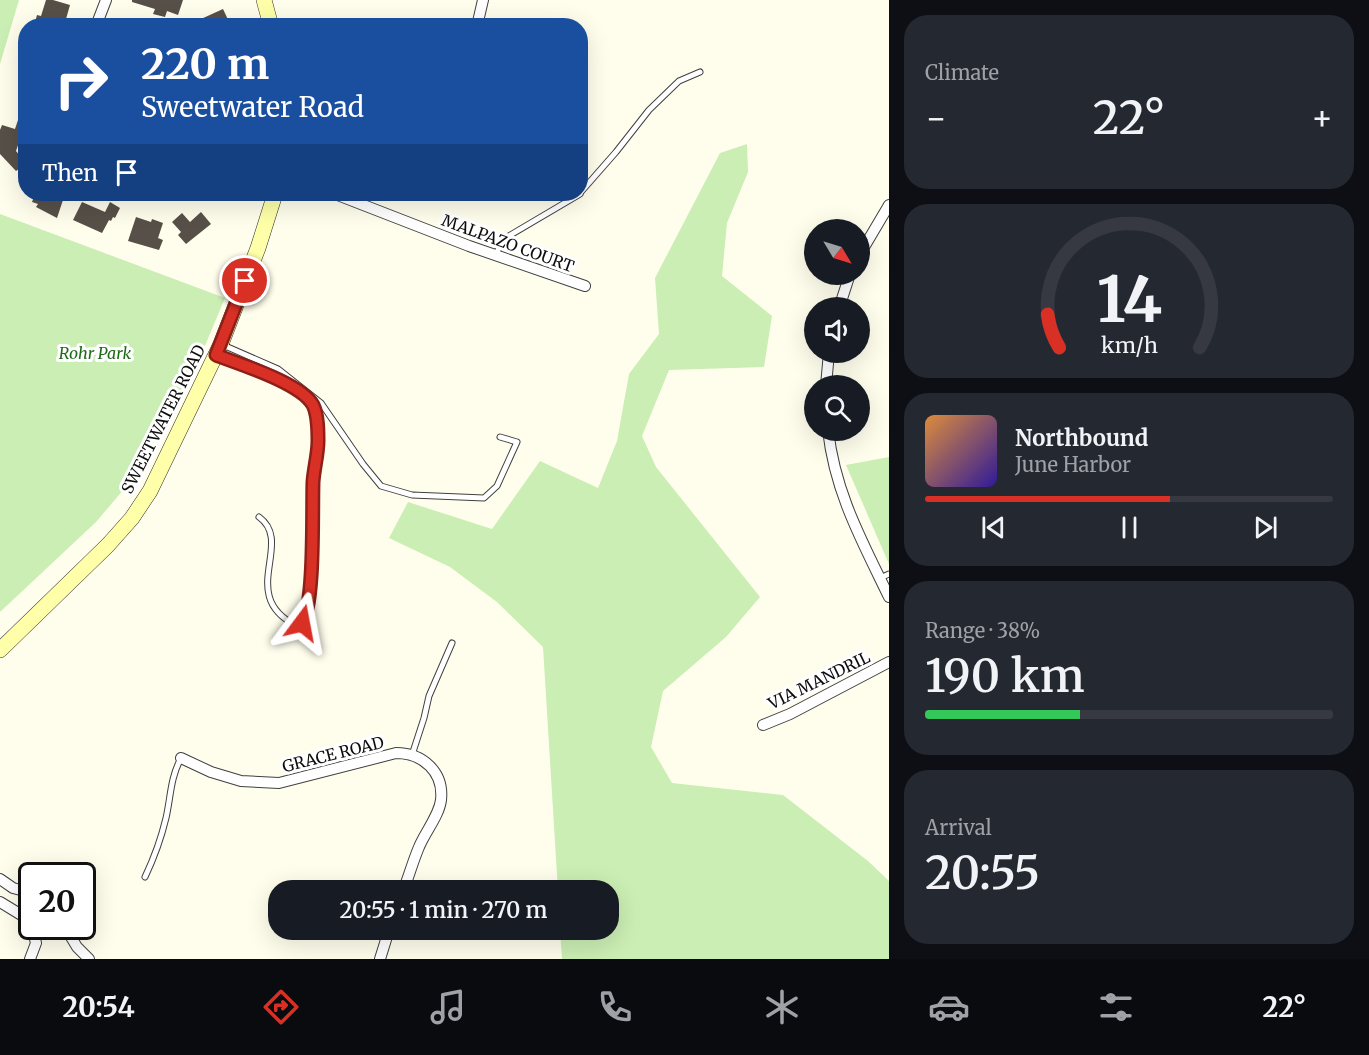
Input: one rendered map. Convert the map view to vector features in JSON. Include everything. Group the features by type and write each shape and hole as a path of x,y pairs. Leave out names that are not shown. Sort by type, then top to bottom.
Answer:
{"main road":[{"path":"264,0 269,18"},
{"name":"SWEETWATER ROAD","path":"0,650 108,545 141,505 158,477 218,349 258,248 273,201"}],"street":[{"path":"100,18 106,0"},
{"path":"480,18 483,0"},
{"name":"MALPAZO COURT","path":"366,201 496,255 585,286"},
{"path":"870,237 889,205"},
{"path":"830,441 833,462 851,521 884,576 889,597"},
{"name":"VIA MANDRIL","path":"763,725 790,714 889,662"},
{"name":"GRACE ROAD","path":"181,758 211,772 241,781 279,783 396,753 412,755"},
{"path":"407,880 419,846 442,798 433,768 423,759 412,755"},
{"path":"0,879 18,889"},
{"path":"0,902 18,913"},
{"path":"30,959 35,940"},
{"path":"73,940 89,959"},
{"path":"380,959 386,940"}],"lane":[{"path":"588,184 649,110 679,81 700,72"},
{"path":"496,255 502,240 567,201"},
{"path":"218,349 278,369 321,403 381,486 412,495 484,498 498,486 517,442 500,437"},
{"path":"218,349 298,390 314,405 318,441 310,586 306,618 297,626 278,615 271,604 267,589 271,531 267,523 259,517"},
{"path":"412,755 429,696 452,643"},
{"path":"145,877 156,853 166,816 170,783 181,758"}],"green space":[{"path":"0,0 19,0 0,64"},
{"path":"747,144 748,172 727,223 722,276 772,316 764,367 669,370 642,436 656,467 760,597 726,637 663,691 651,747 672,783 783,795 868,861 889,881 889,959 562,959 561,940 619,940 619,880 557,880 543,647 497,602 450,567 389,538 408,502 492,529 540,461 598,488 617,441 629,374 659,334 655,278 720,153"},
{"name":"Rohr Park","path":"0,214 225,298 204,348 135,476 96,522 0,612"},
{"path":"889,457 889,564 846,465"}],"building":[{"path":"46,0 70,5 66,18 36,18 37,15 41,16"},
{"path":"132,0 183,0 178,15 167,11 165,17 153,14 155,9 132,2"},
{"path":"223,9 227,18 203,18"},
{"path":"18,120 16,151 18,170 16,171 0,154 2,125 15,129"},
{"path":"63,201 57,218 36,207 38,204 32,202"},
{"path":"82,202 105,212 110,202 120,208 115,218 109,220 102,233 73,220"},
{"path":"201,212 211,224 186,244 178,235 181,232 172,222 182,213 190,222"},
{"path":"136,217 163,223 158,238 163,240 159,250 128,241"}],"route":[{"path":"245,281 216,355 298,390 314,405 317,420 318,441 312,514 310,586 306,618 302,623"}]}
